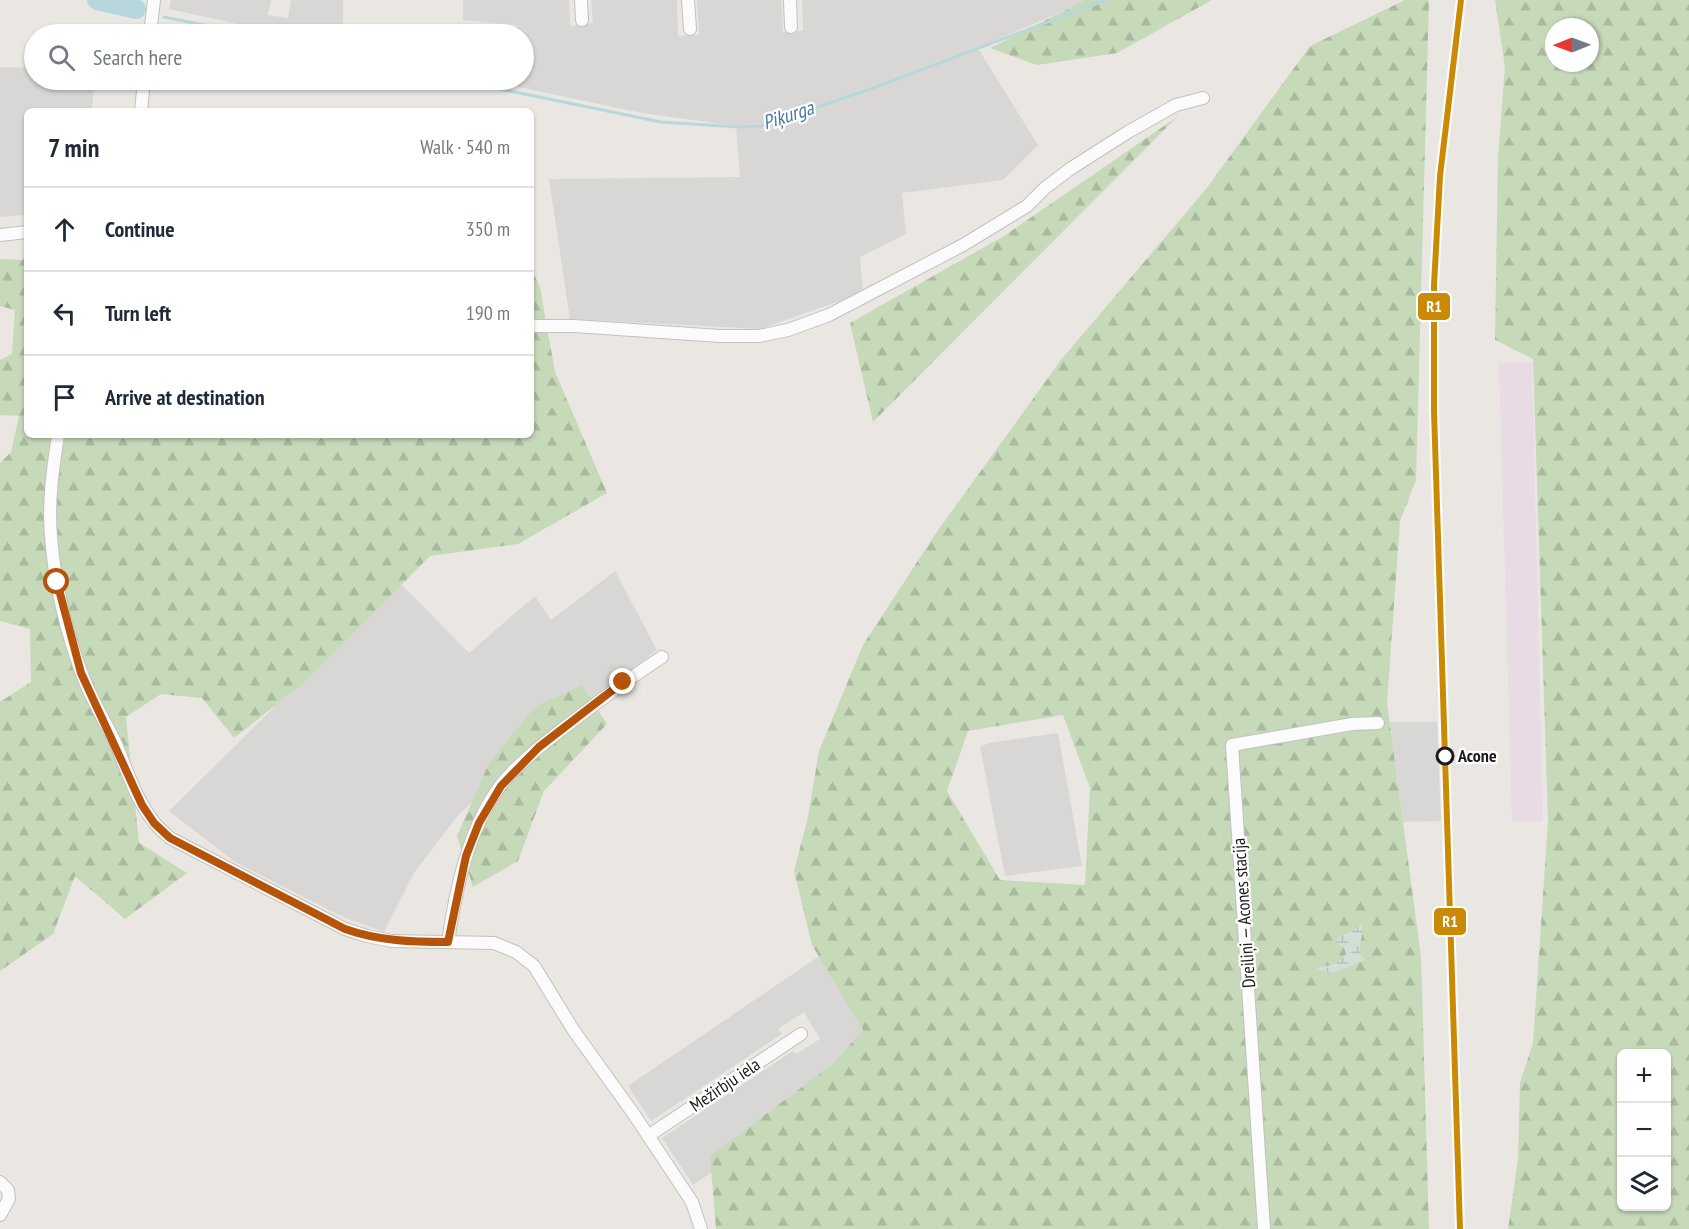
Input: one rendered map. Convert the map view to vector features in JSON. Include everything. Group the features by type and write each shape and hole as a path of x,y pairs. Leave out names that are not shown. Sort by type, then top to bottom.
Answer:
{"street":[{"path":"151,24 153,0"},
{"path":"580,0 582,21"},
{"path":"688,0 690,29"},
{"path":"790,0 791,27"},
{"path":"141,108 143,90"},
{"path":"534,326 581,326 720,336 759,336 788,330 830,315 963,245 1027,206 1045,188 1070,169 1128,132 1176,105 1203,98"},
{"path":"0,235 24,232"},
{"path":"58,438 51,500 51,535 57,582 72,642 81,673 94,704 142,805 154,823 170,838 345,929 392,941 494,943 516,952 534,966 574,1031 648,1136 692,1202 701,1229"},
{"path":"448,942 466,856 479,823 501,786 539,747 623,682 662,657"},
{"name":"Dreiliņi — Acones stacija","path":"1264,1229 1232,745 1352,724 1378,723"},
{"name":"Mežirbju iela","path":"648,1136 801,1034"},
{"path":"0,1182 8,1190 9,1199 0,1215"}],"shaded area":[{"path":"171,0 271,0 268,15 288,18 291,0 343,0 343,24 237,24 169,9"},
{"path":"463,0 569,0 570,26 593,23 591,0 677,0 678,36 699,35 697,0 781,0 783,32 803,31 802,0 1089,0 978,48 1038,145 1003,180 902,193 906,234 860,257 863,293 760,329 570,319 549,179 740,177 736,126 642,113 532,90 534,24 463,20"},
{"path":"0,67 24,68 24,90 93,90 92,108 24,108 24,215 0,217"},
{"path":"1532,362 1543,821 1512,822 1499,363"},
{"path":"615,571 657,650 507,766 456,818 414,873 384,932 341,916 235,862 169,811 400,583 469,653 535,596 551,620"},
{"path":"1390,722 1437,722 1441,821 1403,822"},
{"path":"1058,733 1082,866 1005,876 980,747 989,743"},
{"path":"831,948 884,1042 731,1159 693,1185 662,1138 793,1051 796,1054 820,1039 804,1012 778,1029 782,1034 651,1121 628,1086"}],"green space":[{"path":"1086,0 1212,0 1117,53 1037,65 990,48"},
{"path":"1405,0 1429,0 1416,480 1400,521 1387,702 1421,957 1429,1229 716,1229 710,1156 834,1063 863,1030 812,945 794,871 808,817 819,751 863,645 936,533 1061,360 1206,189 1310,46","holes":["1063,715 1090,788 1085,885 1000,880 947,791 968,731"]},
{"path":"1495,0 1689,0 1689,1229 1508,1229 1518,1159 1520,1083 1533,1043 1548,821 1533,359 1495,340 1498,156 1505,67"},
{"path":"1177,117 873,422 850,323 1004,236"},
{"path":"24,258 24,438 534,438 534,275 540,287 555,372 607,493 518,544 430,556 305,682 234,738 202,698 161,694 126,717 139,843 187,873 125,919 75,876 53,934 0,971 0,702 31,682 30,629 0,621 0,463 11,452 19,416 0,415 0,360 12,354 15,310 0,306 0,259 23,260"},
{"path":"582,685 607,724 544,791 518,861 473,887 457,836 489,763 535,707"},
{"path":"1362,924 1359,953 1365,960 1333,973 1316,969 1336,963 1343,958 1346,954 1344,948 1337,943 1338,937"}],"waterway":[{"name":"Piķurga","path":"97,0 136,9"},
{"name":"Piķurga","path":"505,90 661,122 737,127 762,126 873,88 1106,0"},
{"name":"Piķurga","path":"164,17 199,24"}],"transit line":[{"name":"R1","path":"1460,1229 1434,411 1434,285 1440,176 1461,0"}],"place":[{"name":"Acone","path":"1445,756"}],"route":[{"path":"57,582 81,673 142,805 154,823 170,838 345,929 392,941 448,942 466,856 479,823 501,786 539,747 623,682"}]}
